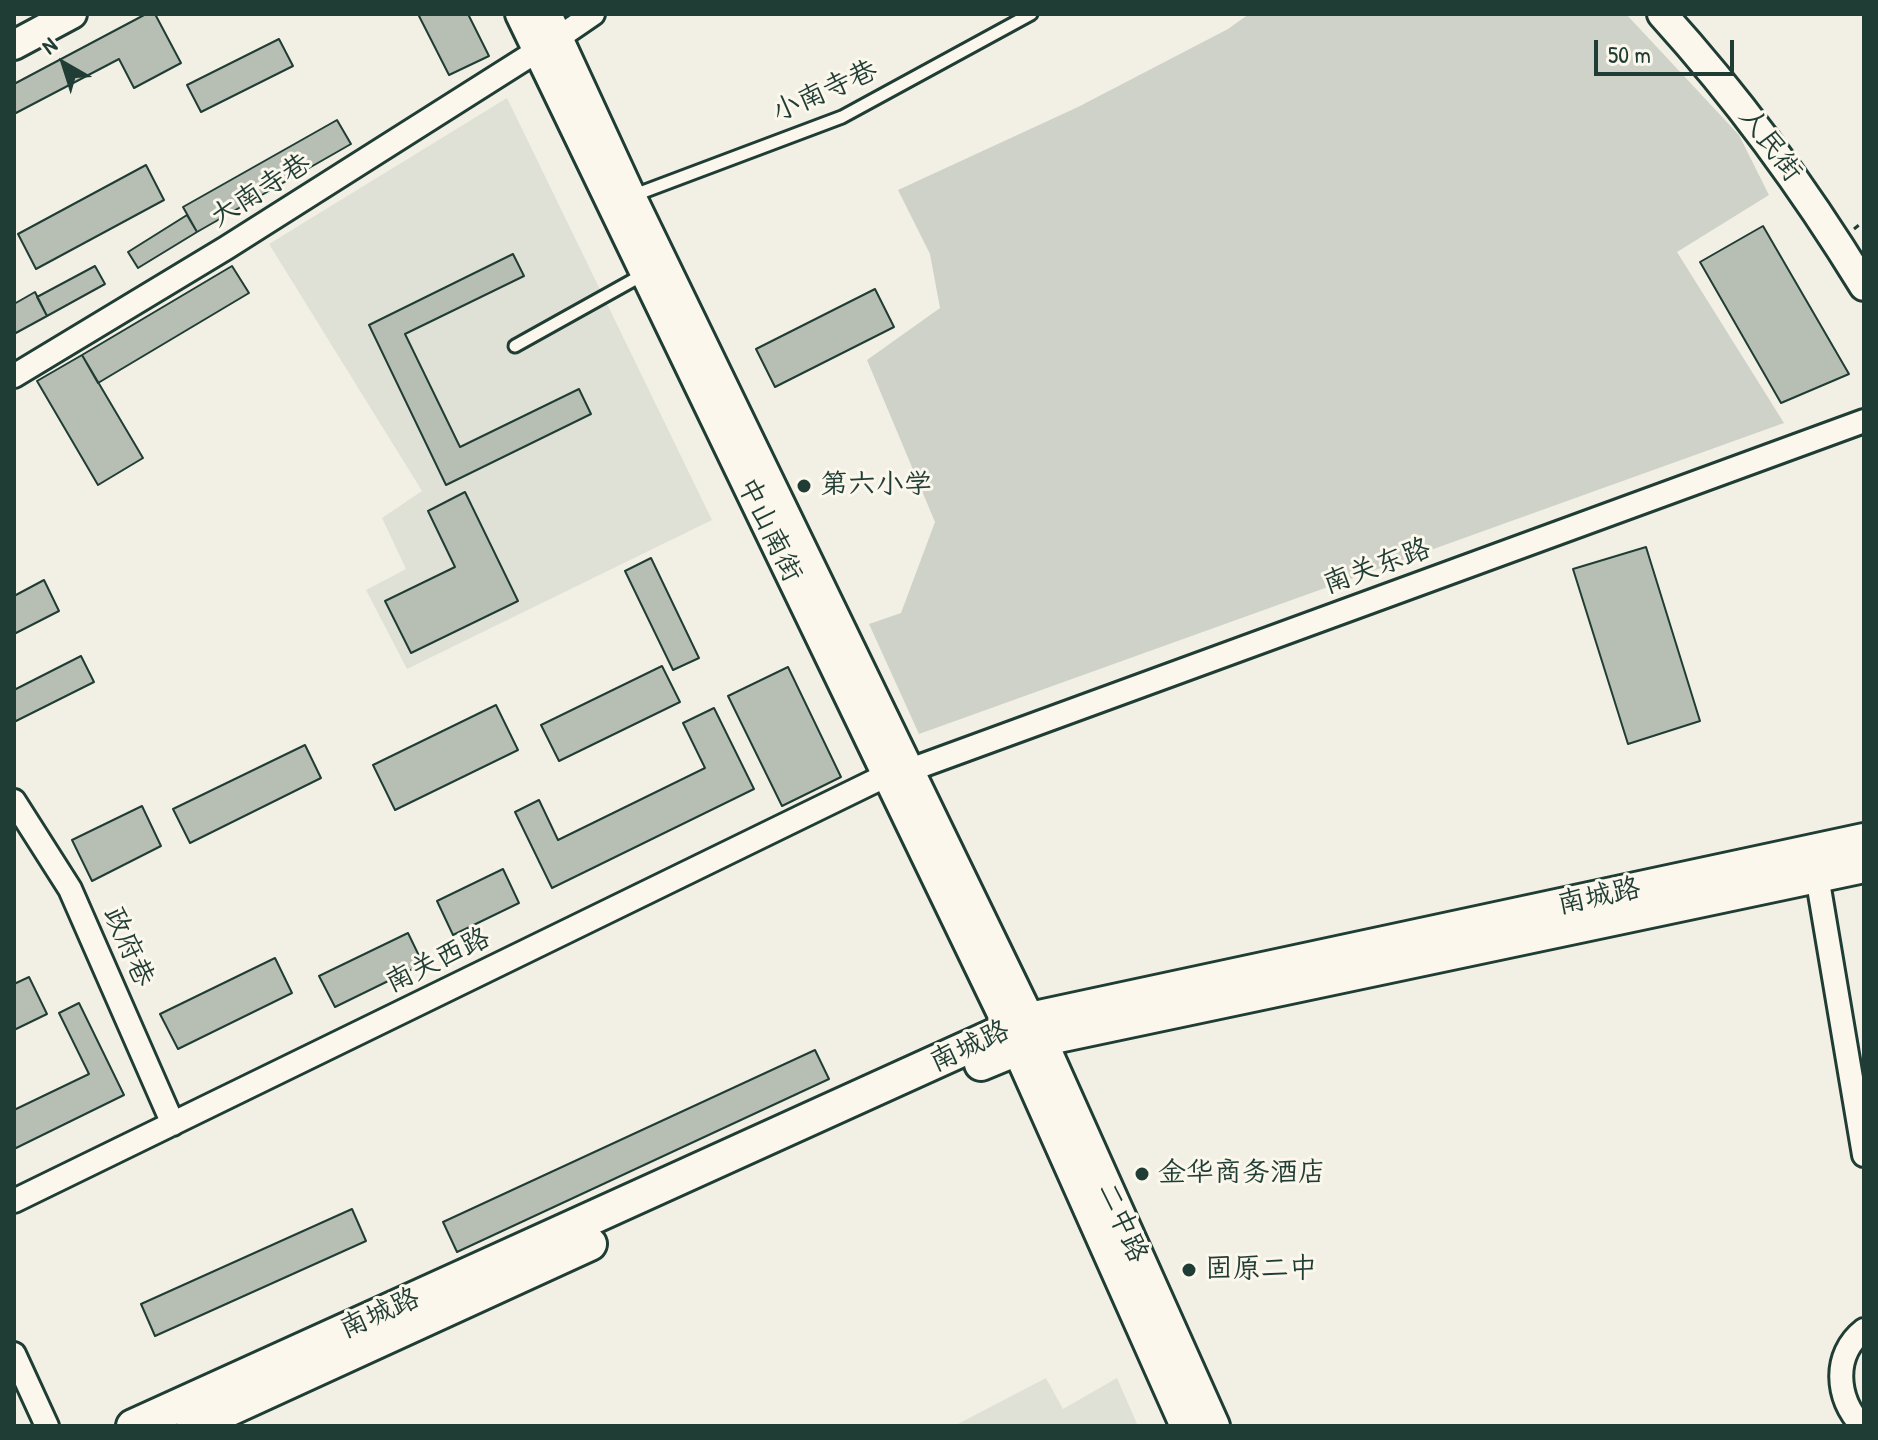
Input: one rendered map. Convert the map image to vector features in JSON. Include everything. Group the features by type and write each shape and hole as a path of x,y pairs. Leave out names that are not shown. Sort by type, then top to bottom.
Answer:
{"main road":[{"name":"南城路","path":"133,1426 959,1053 1024,1033 1815,864 1864,840"},
{"name":"南城路","path":"1815,864 1864,866"},
{"name":"南城路","path":"193,1426 1024,1033"},
{"name":"二中路","path":"1024,1033 1187,1426"},
{"name":"二中路","path":"1024,1033 1213,1426"}],"street":[{"path":"14,27 38,14"},
{"path":"14,45 72,14"},
{"name":"中山南街","path":"520,14 547,34 631,196 654,269"},
{"name":"大南寺巷","path":"14,376 226,248 547,34 593,14"},
{"name":"人民街","path":"1662,14 1760,128 1813,203 1864,286"},
{"name":"中山南街","path":"547,34 654,269 1024,1033"},
{"name":"南关东路","path":"898,772 1864,421"},
{"name":"南关西路","path":"14,1201 898,772"},
{"name":"政府巷","path":"14,801 70,889 173,1124"},
{"path":"1815,864 1864,1155"},
{"path":"1862,1426 1851,1415 1843,1395 1840,1374 1845,1354 1864,1330"},
{"path":"14,1354 47,1426"}],"lane":[{"name":"小南寺巷","path":"631,196 842,117 1031,14"},
{"path":"515,346 654,269"}],"shaded area":[{"path":"1249,14 1626,14 1739,135 1769,195 1677,252 1784,423 919,734 869,624 901,613 935,522 867,360 940,308 930,254 898,190 1078,107 1228,29"},
{"path":"507,98 712,520 407,669 366,590 406,569 382,518 422,491 269,244"},
{"path":"1046,1378 1063,1409 1117,1378 1138,1426 954,1426"}],"building":[{"path":"146,14 155,14 181,63 134,88 119,59 14,114 14,84"},
{"path":"418,14 468,14 489,56 449,75"},
{"path":"279,39 293,66 201,112 187,85"},
{"path":"337,120 351,144 197,232 183,207"},
{"path":"146,165 164,200 36,269 18,234"},
{"path":"187,215 197,232 138,268 128,252"},
{"path":"1763,226 1849,374 1781,403 1700,262"},
{"path":"513,254 524,276 405,334 460,447 579,389 591,414 446,485 369,325"},
{"path":"95,266 105,284 47,316 37,297"},
{"path":"232,266 249,293 98,383 82,355"},
{"path":"875,289 894,327 775,387 756,349"},
{"path":"35,292 47,316 14,334 14,304"},
{"path":"82,355 143,458 98,485 37,381"},
{"path":"465,492 518,601 411,653 385,601 455,567 428,511"},
{"path":"1646,547 1700,721 1628,744 1573,569"},
{"path":"651,558 699,658 673,670 625,571"},
{"path":"44,580 59,611 14,634 14,596"},
{"path":"81,656 94,682 14,722 14,690"},
{"path":"662,666 680,702 559,761 541,725"},
{"path":"788,667 841,777 782,806 728,696"},
{"path":"496,705 518,750 395,810 373,765"},
{"path":"714,708 754,789 552,888 515,812 539,800 558,840 705,768 683,723"},
{"path":"305,745 321,778 190,843 173,809"},
{"path":"142,806 161,846 92,881 72,840"},
{"path":"503,869 519,903 453,935 437,901"},
{"path":"408,933 423,964 335,1007 319,976"},
{"path":"275,958 292,993 178,1049 160,1014"},
{"path":"29,977 47,1014 14,1030 14,984"},
{"path":"79,1003 124,1095 14,1149 14,1110 89,1074 59,1013"},
{"path":"815,1050 829,1079 457,1252 443,1222"},
{"path":"352,1209 366,1241 155,1336 141,1304"}],"place":[{"name":"第六小学","path":"804,486"},
{"name":"金华商务酒店","path":"1142,1174"},
{"name":"固原二中","path":"1189,1270"}]}
